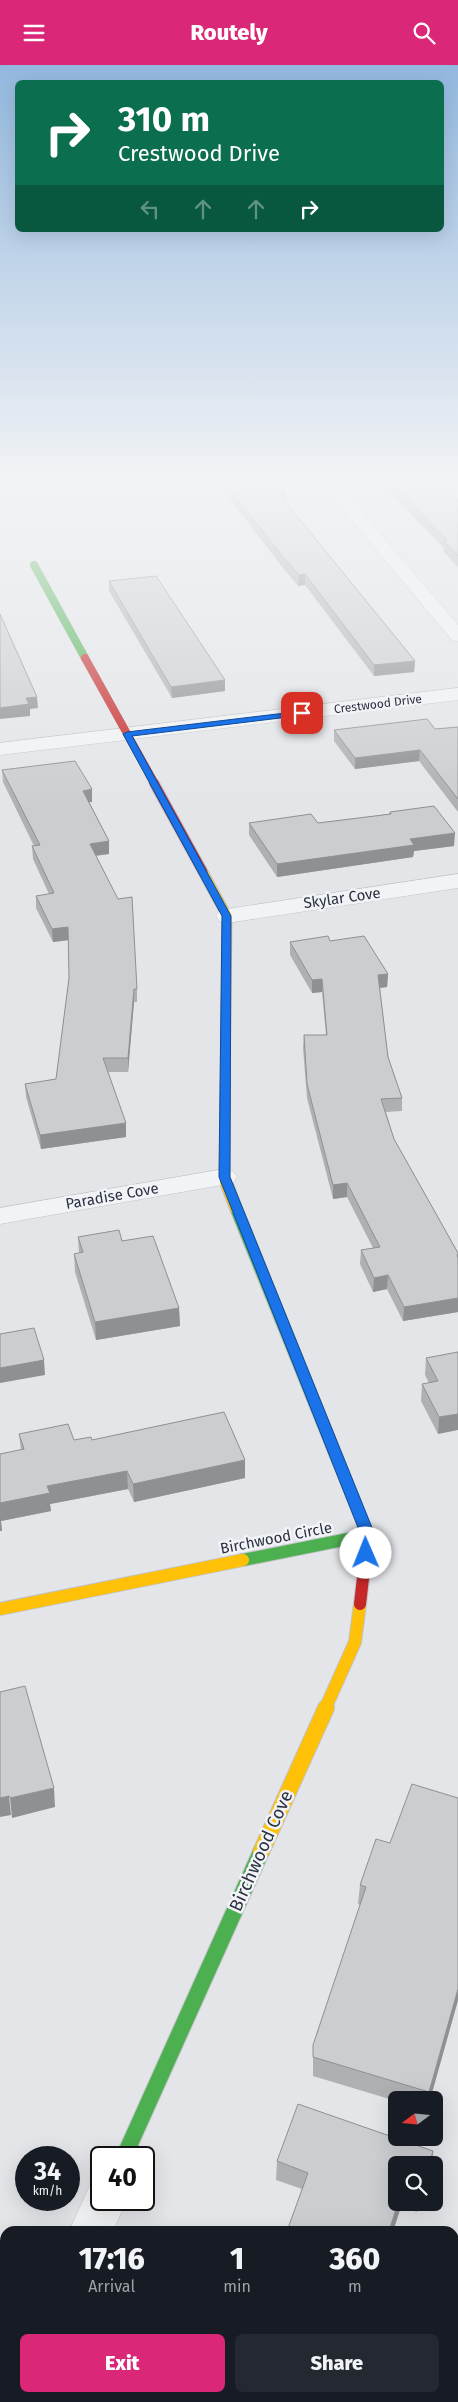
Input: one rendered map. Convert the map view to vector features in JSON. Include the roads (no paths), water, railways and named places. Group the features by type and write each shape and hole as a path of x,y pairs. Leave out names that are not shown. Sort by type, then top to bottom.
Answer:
{"street":[{"path":"48,590 226,916 224,1177 368,1535"},
{"path":"419,590 458,636"},
{"name":"Crestwood Drive","path":"0,749 458,694"},
{"name":"Skylar Cove","path":"226,916 458,881"},
{"name":"Paradise Cove","path":"0,1215 224,1177"},
{"name":"Birchwood Circle","path":"0,1609 368,1535"},
{"name":"Birchwood Cove","path":"129,2146 355,1642 368,1535"},
{"path":"93,2226 100,2211"}]}
